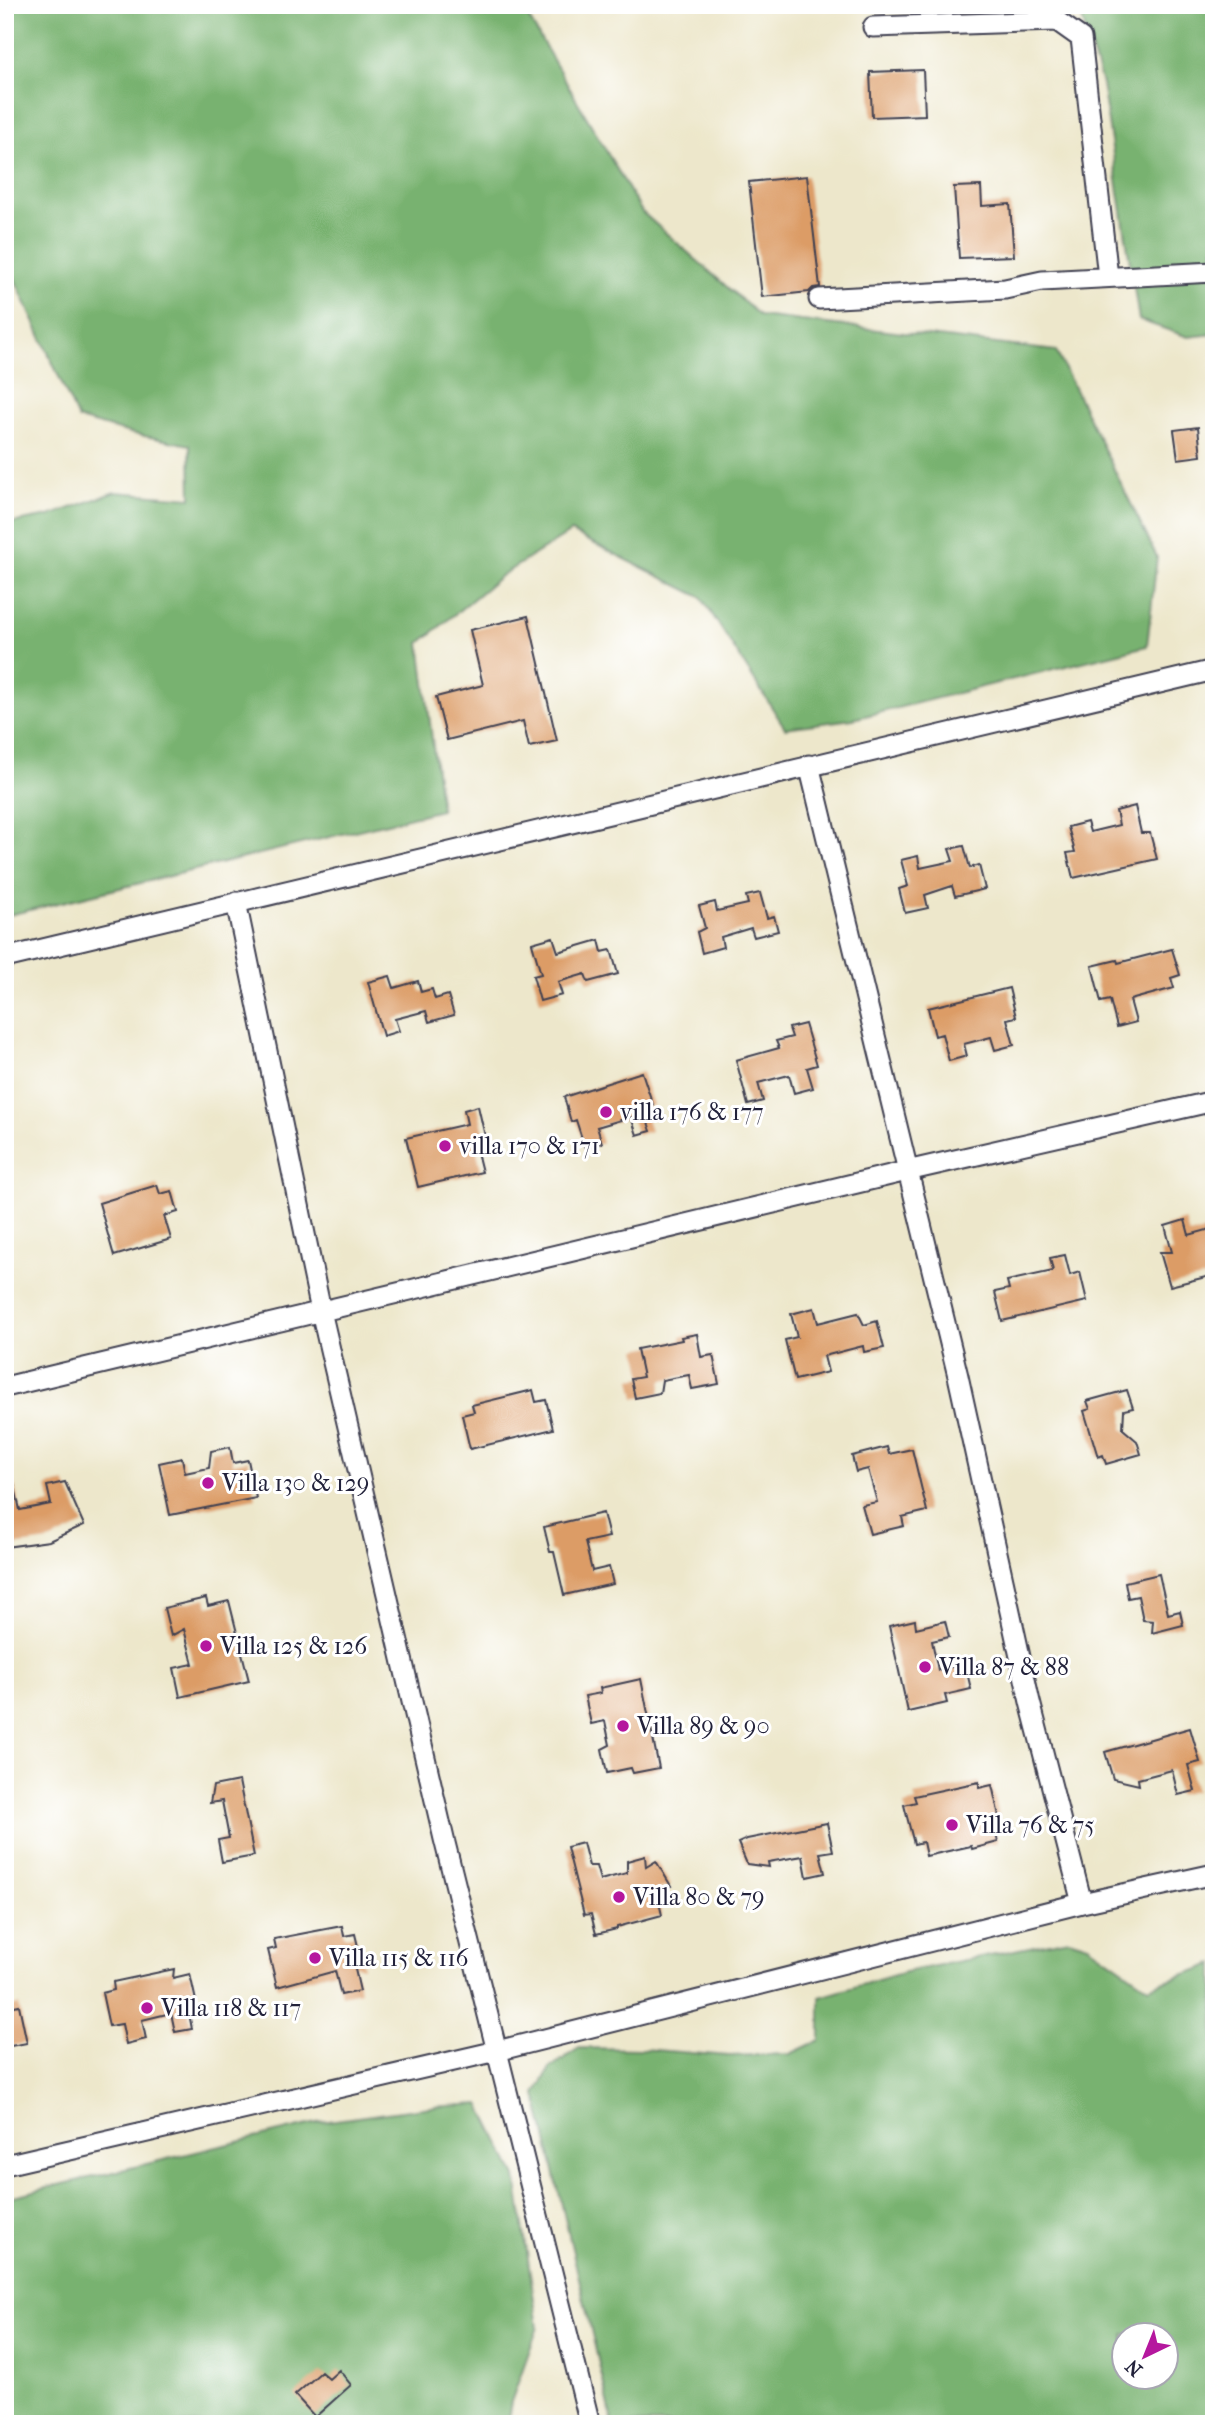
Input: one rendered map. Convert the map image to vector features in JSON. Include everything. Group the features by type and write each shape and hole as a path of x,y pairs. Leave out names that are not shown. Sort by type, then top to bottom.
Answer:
{"street":[{"path":"873,27 1057,21 1081,38 1108,277"},
{"path":"819,299 1005,289 1042,281 1214,272"},
{"path":"5,958 1214,670"},
{"path":"809,765 958,1376 1030,1702 1082,1903"},
{"path":"236,902 321,1311 441,1826 590,2424"},
{"path":"5,1387 907,1171 1214,1101"},
{"path":"5,2165 497,2052 1082,1903 1214,1874"}],"green space":[{"path":"5,5 521,5 642,212 760,316 1056,351 1157,557 1147,646 853,719 785,728 701,597 571,532 502,575 420,643 441,810 5,916 5,524 49,516 115,492 191,498 190,445 78,419 13,275 5,267"},
{"path":"1078,5 1214,5 1214,334 1188,337 1139,320 1102,84"},
{"path":"1069,1939 1088,1945 1148,1987 1214,1964 1214,2424 613,2424 536,2094 550,2068 579,2048 642,2049 729,2056 790,2054 820,2040 820,1997 905,1972"},
{"path":"480,2104 516,2177 538,2327 511,2402 507,2424 5,2424 5,2198 321,2122 431,2107"}],"building":[{"path":"923,70 925,115 872,117 870,72"},
{"path":"807,176 820,287 809,292 762,297 749,182"},
{"path":"981,186 982,206 1010,204 1014,256 959,258 954,187"},
{"path":"1198,427 1201,456 1178,459 1174,430"},
{"path":"528,616 557,741 529,747 523,721 447,740 436,697 483,685 470,630"},
{"path":"1135,806 1141,833 1150,833 1157,859 1073,878 1067,853 1075,852 1068,827 1087,822 1090,832 1119,825 1116,811"},
{"path":"964,846 970,868 979,865 985,889 955,896 952,886 925,895 928,908 905,913 899,889 908,886 901,860 918,856 920,868 953,861 949,849"},
{"path":"760,893 767,918 774,916 778,931 754,937 751,928 721,937 723,947 702,953 697,932 705,928 699,906 715,902 717,911 748,904 746,896"},
{"path":"553,937 558,952 599,940 602,952 611,950 618,974 588,982 585,974 558,982 562,995 540,1001 533,976 541,974 532,943"},
{"path":"1172,949 1180,975 1171,978 1174,988 1130,1000 1136,1022 1117,1027 1110,1000 1101,1002 1092,966 1117,960 1118,963"},
{"path":"390,976 394,988 418,981 421,992 432,989 435,999 448,995 454,1015 429,1022 426,1011 395,1019 399,1031 383,1036 368,982"},
{"path":"1009,988 1016,1017 1007,1019 1014,1045 995,1050 991,1037 964,1044 967,1056 949,1061 942,1034 935,1036 928,1008"},
{"path":"805,1024 817,1065 807,1068 813,1088 794,1093 789,1075 758,1083 763,1101 748,1105 736,1060 779,1048 776,1041 792,1037 789,1028"},
{"name":"villa 176 & 177","path":"642,1072 653,1105 643,1108 651,1131 637,1135 631,1117 597,1127 602,1143 585,1148 576,1120 571,1122 564,1097"},
{"name":"villa 170 & 171","path":"478,1106 487,1145 476,1148 482,1172 418,1187 406,1138 467,1124 464,1110"},
{"path":"157,1185 160,1194 172,1191 178,1212 164,1216 171,1239 114,1256 99,1203"},
{"path":"1185,1220 1189,1235 1214,1228 1214,1275 1170,1286 1160,1252 1172,1252 1165,1226"},
{"path":"1065,1255 1070,1275 1080,1272 1087,1301 1002,1321 995,1292 1009,1289 1007,1281 1053,1271 1050,1258"},
{"path":"814,1308 818,1323 858,1313 864,1325 877,1321 884,1348 864,1352 863,1346 824,1356 828,1372 795,1380 785,1340 797,1337 791,1314"},
{"path":"697,1334 701,1357 713,1355 719,1384 692,1389 689,1375 662,1380 660,1393 635,1398 631,1379 643,1377 637,1349 682,1340 681,1337"},
{"path":"533,1390 536,1402 546,1400 553,1429 470,1449 462,1415 474,1412 472,1405"},
{"path":"1127,1390 1133,1408 1124,1410 1123,1429 1137,1441 1141,1454 1106,1464 1103,1455 1098,1457 1084,1411 1090,1409 1087,1401"},
{"name":"Villa 130 & 129","path":"230,1447 233,1463 248,1460 256,1498 170,1515 159,1463 182,1458 185,1473 209,1468 211,1451"},
{"path":"887,1447 889,1454 912,1449 927,1511 902,1517 904,1526 870,1534 862,1505 877,1502 868,1469 856,1472 852,1456"},
{"path":"5,1474 12,1474 20,1510 51,1504 47,1486 65,1482 84,1525 49,1541 5,1547"},
{"path":"603,1513 609,1537 585,1542 592,1571 609,1567 613,1584 564,1595 554,1552 550,1552 544,1527"},
{"path":"1159,1574 1168,1614 1180,1611 1183,1625 1152,1633 1153,1621 1143,1620 1138,1596 1128,1598 1125,1582"},
{"name":"Villa 125 & 126","path":"206,1598 208,1606 229,1601 249,1681 180,1697 174,1668 193,1664 184,1629 171,1636 164,1608"},
{"name":"Villa 87 & 88","path":"915,1620 916,1628 945,1621 949,1637 932,1641 938,1670 965,1664 971,1689 945,1695 947,1703 908,1712 889,1626"},
{"name":"Villa 89 & 90","path":"641,1679 659,1768 633,1773 631,1768 607,1773 602,1749 610,1745 605,1721 591,1724 585,1696 601,1693 600,1688"},
{"path":"1190,1728 1200,1762 1188,1765 1195,1791 1178,1795 1172,1770 1138,1779 1139,1785 1113,1779 1105,1752"},
{"path":"239,1781 254,1856 222,1862 218,1840 229,1838 222,1801 210,1803 213,1786"},
{"name":"Villa 76 & 75","path":"979,1782 979,1788 992,1785 999,1816 992,1818 998,1842 926,1856 923,1842 914,1844 904,1805 916,1802 914,1796"},
{"path":"827,1823 833,1851 820,1853 825,1873 807,1877 803,1856 768,1862 769,1867 747,1864 738,1843 747,1839"},
{"name":"Villa 80 & 79","path":"583,1843 589,1866 596,1866 600,1880 627,1873 627,1861 645,1856 646,1867 656,1861 671,1886 656,1890 662,1915 596,1934 591,1914 584,1915 567,1847"},
{"name":"Villa 115 & 116","path":"342,1926 344,1936 355,1934 363,1967 354,1965 360,1991 341,1995 335,1971 277,1987 268,1950 276,1948 274,1939"},
{"name":"Villa 118 & 117","path":"174,1969 173,1978 190,1974 196,2001 187,2003 192,2029 175,2032 171,2013 142,2020 146,2039 126,2044 122,2024 109,2026 102,1993 114,1990 113,1982"},
{"path":"19,2005 27,2043 5,2047 5,2008"},
{"path":"339,2370 351,2385 315,2417 295,2395 321,2372 329,2379"}],"place":[{"name":"villa 176 & 177","path":"606,1112"},
{"name":"villa 170 & 171","path":"445,1146"},
{"name":"Villa 130 & 129","path":"208,1483"},
{"name":"Villa 125 & 126","path":"206,1646"},
{"name":"Villa 87 & 88","path":"925,1667"},
{"name":"Villa 89 & 90","path":"623,1726"},
{"name":"Villa 76 & 75","path":"952,1825"},
{"name":"Villa 80 & 79","path":"619,1897"},
{"name":"Villa 115 & 116","path":"315,1958"},
{"name":"Villa 118 & 117","path":"147,2008"}]}
